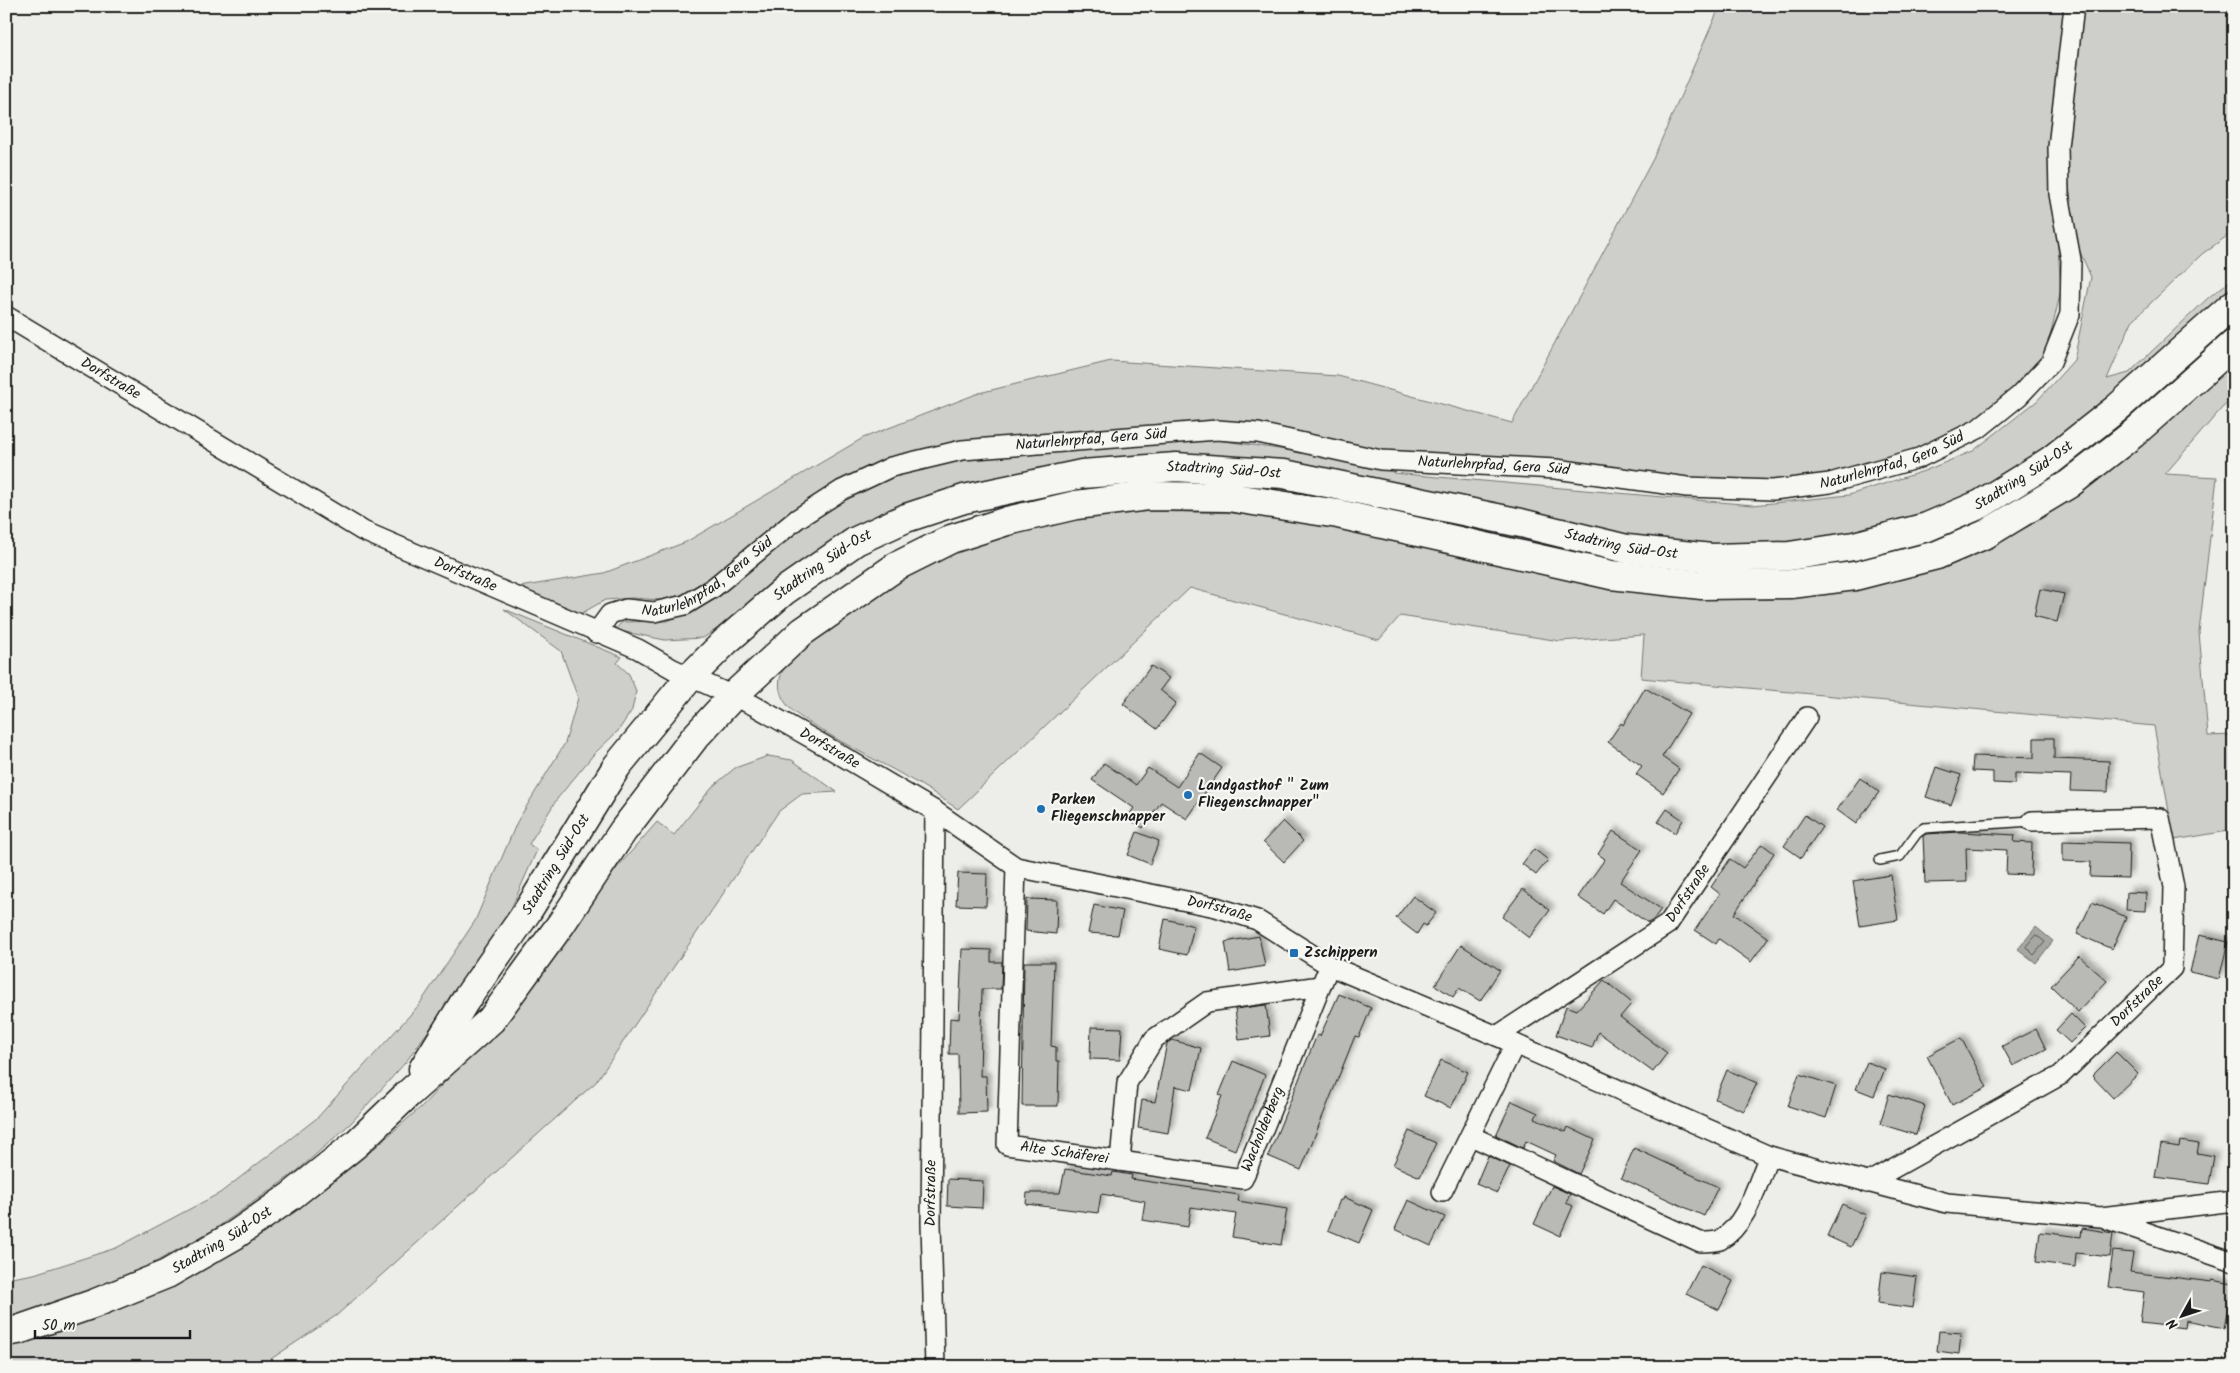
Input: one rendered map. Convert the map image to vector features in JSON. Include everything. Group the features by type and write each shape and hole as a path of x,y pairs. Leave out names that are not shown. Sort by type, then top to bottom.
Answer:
{"main road":[{"name":"Stadtring Süd-Ost","path":"408,1094 465,1001 527,912 617,766 690,677 725,642 784,591 856,541 906,518 964,499 1082,474 1176,467 1284,474 1521,523 1627,549 1712,558 1789,556 1854,546 1927,527 1981,504 2043,466 2116,409 2234,304"},
{"name":"Stadtring Süd-Ost","path":"6,1332 18,1330 94,1304 167,1274 235,1235 291,1196 357,1143 408,1094 491,1020 561,924 623,832 695,737 733,696 802,632 897,566 950,539 1007,521 1068,507 1148,496 1228,497 1338,514 1611,575 1702,585 1791,584 1855,576 1937,555 1986,534 2069,484 2133,434 2234,344"}],"street":[{"name":"Naturlehrpfad, Gera Süd","path":"596,633 610,614 626,609 654,612 685,605 713,588 796,519 842,490 891,468 962,450 1217,430 1258,433 1381,460 1556,469 1687,487 1772,490 1830,483 1919,458 1978,429 2019,396 2051,362 2070,314 2071,260 2059,194 2058,147 2074,6"},
{"name":"Dorfstraße","path":"6,316 363,530 596,633 638,649 690,677 753,705 827,746 935,811 1016,867 1216,907 1257,920 1330,966 1497,1036 1769,1156 1946,1203 2102,1217 2234,1201"},
{"name":"Dorfstraße","path":"1497,1036 1668,924 1806,717"},
{"name":"Dorfstraße","path":"935,811 931,1214 935,1367"},
{"name":"Dorfstraße","path":"1867,1182 2061,1075 2172,968 2174,887 2160,818 2032,821"},
{"name":"Alte Schäferei","path":"1016,867 1007,1145 1120,1161 1127,1083 1154,1039 1207,1002 1320,986"},
{"name":"Wacholderberg","path":"1120,1161 1243,1179 1320,986 1330,966"},
{"path":"1442,1192 1515,1044"},
{"path":"1471,1136 1700,1242 1719,1240 1745,1214 1769,1156"},
{"name":"Dorfstraße","path":"2102,1217 2234,1262"}],"lane":[{"path":"1880,860 1900,856 1917,833 1924,828 2032,821"}],"shaded area":[{"path":"1720,6 2065,6 2049,185 2058,248 2061,290 2049,342 2031,376 1971,423 1936,444 1840,475 1771,484 1694,480 1504,458 1381,451 1274,431 1034,436 940,445 891,459 829,487 794,511 719,574 685,594 660,600 633,598 605,600 577,616 513,588 604,573 686,542 863,438 979,393 1111,361 1338,376 1512,423 1653,159"},
{"path":"2083,6 2234,6 2234,231 2202,254 2132,321 2107,379 2129,373 2209,297 2234,278 2234,288 2126,387 2043,453 1960,500 1919,517 1809,542 1709,546 1638,538 1388,482 1007,477 729,621 703,638 665,640 615,630 622,622 667,621 692,612 719,597 786,538 824,511 878,480 961,458 1218,440 1394,466 1393,473 1753,505 1849,495 1924,471 1973,451 2037,401 2074,360 2091,277 2075,240 2065,147"},
{"path":"2234,361 2234,398 2222,408 2165,474 2217,477 2199,632 2208,736 2234,735 2234,830 2174,840 2154,726 1641,678 1644,635 1560,641 1400,616 1379,640 1190,588 958,809 919,784 840,741 795,713 785,702 780,690 780,678 791,656 915,568 967,545 1076,517 1137,511 1244,513 1367,533 1622,590 1712,599 1772,599 1830,593 1878,584 1986,547 2029,526 2128,457"},
{"path":"504,609 622,657 617,663 629,674 636,691 632,710 618,731 594,754 557,799 529,844 537,850 510,911 469,975 405,1063 351,1123 296,1172 215,1229 141,1270 53,1306 6,1317 6,1279 34,1274 116,1248 220,1193 317,1118 419,1005 475,921 517,822 565,743 578,698 561,651"},
{"path":"768,756 792,760 837,792 802,794 779,811 596,1082 337,1315 259,1367 6,1367 6,1343 234,1251 301,1207 362,1159 421,1107 467,1059 528,988 616,869 657,822 674,835 712,787 735,768"}],"water":[{"path":"2036,927 2053,941 2036,963 2018,949"}],"building":[{"path":"2040,589 2064,594 2057,622 2034,616"},
{"path":"1151,666 1169,678 1160,690 1176,703 1157,729 1123,704"},
{"path":"1645,688 1689,714 1662,757 1679,769 1663,793 1636,774 1642,766 1608,742 1621,723 1623,725"},
{"path":"2034,738 2054,738 2054,759 2109,761 2108,792 2070,791 2071,775 2015,773 2015,784 1993,783 1993,772 1972,771 1973,756 2034,758"},
{"path":"1200,753 1222,768 1187,819 1161,802 1143,828 1127,818 1134,808 1092,780 1104,763 1136,785 1148,768 1177,787"},
{"path":"1936,767 1961,775 1951,805 1926,797"},
{"path":"1860,778 1879,792 1856,824 1837,810"},
{"path":"1667,809 1683,820 1675,833 1658,822"},
{"path":"1805,815 1822,827 1801,858 1784,846"},
{"path":"1283,821 1303,841 1284,862 1263,842"},
{"path":"1613,831 1642,850 1620,882 1661,909 1653,920 1648,923 1613,899 1603,914 1578,897 1605,859 1598,854"},
{"path":"1137,832 1159,841 1150,864 1128,855"},
{"path":"1960,832 2015,835 2014,842 2032,843 2031,875 2006,874 2007,850 1966,848 1967,882 1925,883 1923,836 1926,834"},
{"path":"2063,841 2129,843 2128,878 2090,877 2091,862 2063,861"},
{"path":"1762,844 1774,853 1734,914 1768,938 1751,962 1719,939 1716,944 1695,930 1720,894 1711,887 1730,859 1743,868"},
{"path":"1534,849 1548,860 1536,875 1522,864"},
{"path":"958,873 987,874 986,906 956,905"},
{"path":"1891,875 1898,920 1860,926 1853,881"},
{"path":"1523,889 1550,910 1529,938 1502,917"},
{"path":"2127,892 2146,893 2145,911 2126,910"},
{"path":"1413,896 1436,913 1426,926 1423,924 1417,934 1396,918"},
{"path":"1027,899 1057,900 1056,934 1026,931"},
{"path":"2092,902 2126,917 2112,949 2077,934"},
{"path":"1094,905 1123,911 1118,935 1088,933"},
{"path":"1165,919 1194,926 1187,955 1159,949"},
{"path":"2199,935 2228,942 2219,979 2190,972"},
{"path":"1259,936 1265,966 1230,972 1225,942"},
{"path":"1461,945 1500,970 1480,1001 1459,988 1453,997 1435,985"},
{"path":"962,949 991,950 991,962 1002,962 1001,989 982,989 980,1076 986,1076 987,1112 959,1113 958,1054 949,1054 950,1018 959,1019"},
{"path":"2079,956 2107,981 2078,1012 2051,986"},
{"path":"1024,962 1054,962 1051,1046 1056,1047 1056,1061 1059,1061 1058,1106 1022,1106"},
{"path":"1604,980 1632,1003 1620,1017 1667,1053 1653,1072 1598,1032 1592,1048 1556,1035 1566,1006 1577,1010"},
{"path":"1339,994 1371,1008 1359,1037 1355,1036 1301,1170 1268,1156 1317,1035 1320,1036"},
{"path":"1266,1005 1270,1036 1239,1040 1235,1009"},
{"path":"2071,1014 2085,1028 2070,1043 2056,1030"},
{"path":"1091,1027 1122,1028 1120,1060 1090,1059"},
{"path":"2036,1029 2046,1049 2013,1066 2002,1046"},
{"path":"1961,1038 1987,1087 1952,1105 1927,1056"},
{"path":"1172,1040 1201,1048 1192,1090 1175,1086 1168,1133 1138,1128 1142,1100 1155,1102 1167,1043"},
{"path":"2116,1052 2138,1074 2113,1098 2092,1076"},
{"path":"1441,1060 1468,1072 1451,1108 1424,1096"},
{"path":"1233,1061 1265,1075 1235,1150 1205,1138 1222,1096 1219,1095"},
{"path":"1867,1062 1885,1069 1874,1096 1856,1089"},
{"path":"1727,1070 1757,1083 1744,1111 1715,1099"},
{"path":"1799,1074 1836,1086 1826,1118 1788,1106"},
{"path":"1889,1094 1925,1106 1916,1135 1880,1124"},
{"path":"1512,1101 1538,1113 1535,1118 1566,1132 1568,1127 1595,1140 1579,1174 1553,1161 1556,1155 1526,1141 1523,1148 1496,1135"},
{"path":"1409,1131 1436,1143 1420,1177 1393,1165"},
{"path":"2180,1141 2199,1144 2197,1153 2214,1156 2209,1184 2155,1177 2161,1144 2179,1147"},
{"path":"1634,1148 1718,1187 1704,1216 1621,1178"},
{"path":"1488,1156 1510,1166 1497,1193 1476,1184"},
{"path":"1065,1169 1112,1176 1113,1172 1132,1175 1131,1179 1239,1195 1238,1201 1287,1209 1281,1245 1232,1237 1236,1214 1191,1207 1188,1227 1142,1220 1145,1201 1101,1194 1098,1213 1026,1204 1027,1193 1060,1193"},
{"path":"948,1179 983,1181 982,1208 947,1206"},
{"path":"1552,1186 1570,1194 1566,1203 1573,1206 1560,1236 1534,1224"},
{"path":"1344,1197 1373,1210 1359,1243 1328,1230 1340,1200 1343,1200"},
{"path":"1408,1200 1445,1217 1431,1246 1395,1229"},
{"path":"1842,1204 1866,1215 1851,1247 1827,1236"},
{"path":"2082,1228 2113,1233 2110,1257 2076,1253 2075,1267 2036,1262 2040,1232 2081,1237"},
{"path":"2113,1251 2133,1253 2130,1272 2212,1282 2212,1280 2233,1284 2224,1328 2186,1320 2185,1328 2140,1323 2144,1292 2108,1287"},
{"path":"1701,1265 1733,1281 1719,1310 1686,1294"},
{"path":"1882,1272 1917,1277 1913,1308 1878,1303"},
{"path":"1939,1331 1961,1333 1959,1354 1937,1351"}],"place":[{"name":"Landgasthof \" Zum Fliegenschnapper\"","path":"1188,795"},
{"name":"Parken Fliegenschnapper","path":"1041,809"},
{"name":"Zschippern","path":"1294,953"}]}
